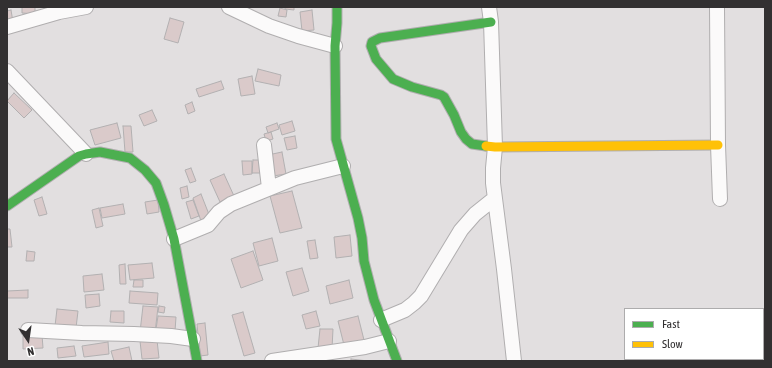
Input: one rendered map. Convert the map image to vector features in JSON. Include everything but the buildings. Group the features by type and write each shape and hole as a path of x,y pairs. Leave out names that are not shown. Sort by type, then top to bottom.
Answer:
{"street":[{"path":"7,27 59,12 86,7"},
{"path":"229,7 269,26 335,46"},
{"path":"337,7 335,46 336,139 358,218 364,261 374,300 397,361"},
{"path":"489,7 491,22 495,147 493,183 496,198 514,361"},
{"path":"718,7 718,145 720,199"},
{"path":"491,22 380,38 372,42 371,46 376,59 393,79 412,87 444,97 461,132 472,144 495,147 718,145"},
{"path":"7,71 86,154"},
{"path":"264,145 269,188"},
{"path":"7,206 79,156 86,154 100,152 130,158 145,170 156,183 174,240 197,361"},
{"path":"174,240 208,225 219,212 231,204 295,178 343,166"},
{"path":"381,320 405,310 421,296 461,230 475,214 496,198"},
{"path":"28,330 171,336 193,339"},
{"path":"272,361 365,348 389,341"}],"traffic: fast":[{"path":"337,7 335,46 336,139 358,218 364,261 374,300 397,361"},
{"path":"486,146 472,144 466,139 444,97 412,87 393,79 376,59 371,46 372,42 380,38 491,22"},
{"path":"7,206 79,156 86,154 100,152 130,158 145,170 156,183 174,239 197,361"}],"traffic: slow":[{"path":"486,146 718,145"}]}
